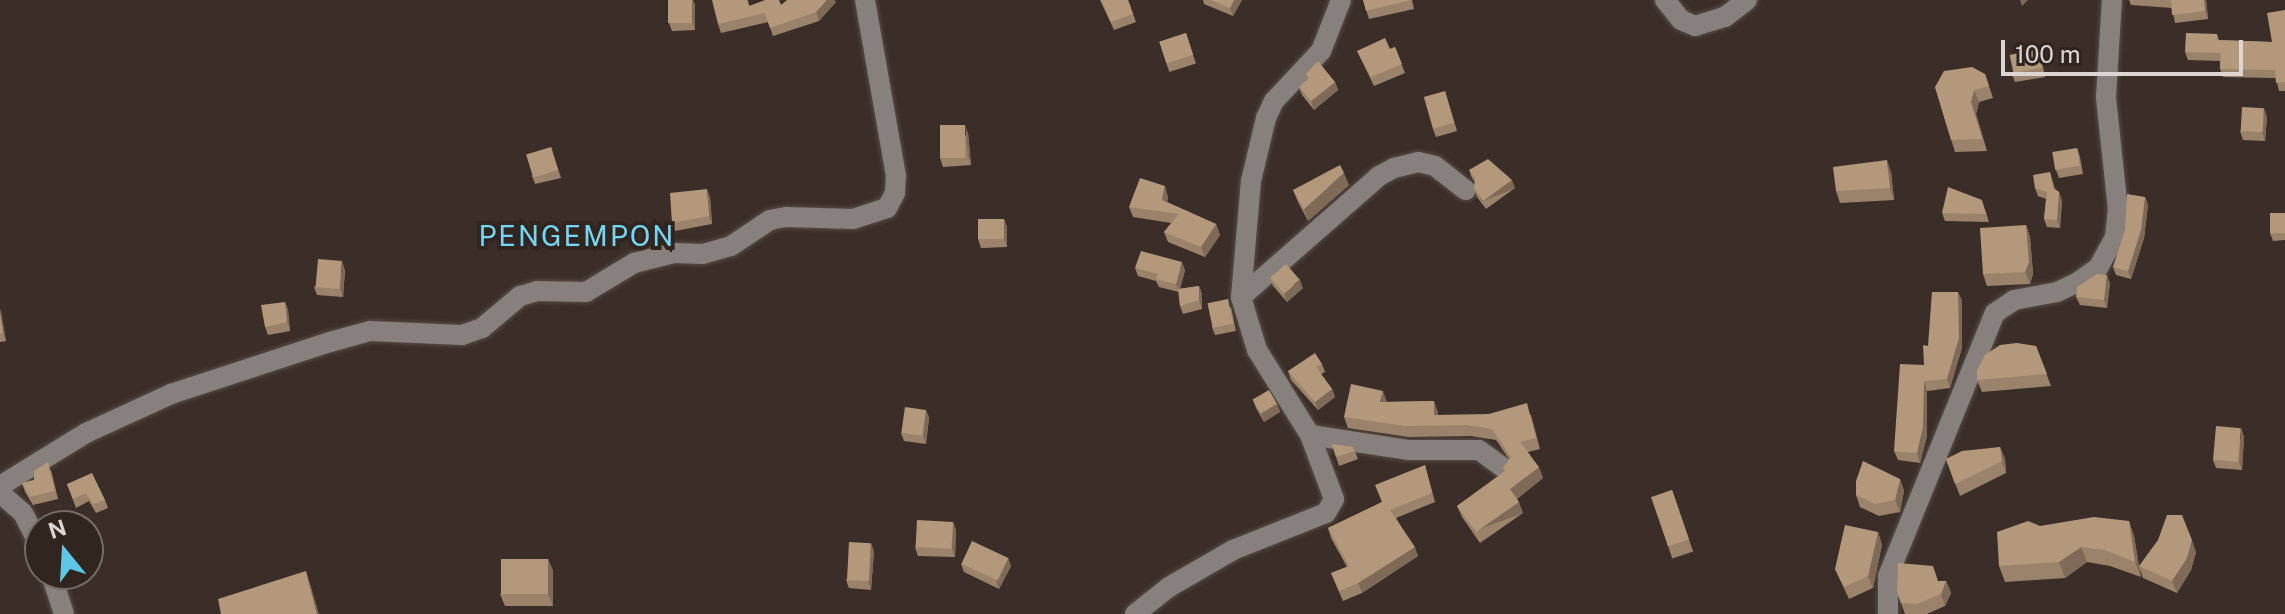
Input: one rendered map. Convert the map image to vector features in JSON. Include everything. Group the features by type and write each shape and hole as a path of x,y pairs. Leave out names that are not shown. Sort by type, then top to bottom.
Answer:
{"street":[{"path":"0,486 86,433 171,394 330,342 370,331 462,335 482,328 520,296 537,291 586,292 634,263 674,253 703,254 731,246 770,220 786,217 853,219 887,208 895,193 896,176 865,0"},
{"path":"1135,614 1169,587 1233,550 1326,513 1334,499 1310,435 1257,350 1241,297 1251,181 1266,118 1274,101 1321,51 1341,0"},
{"path":"1665,0 1681,20 1695,26 1709,25 1747,0"},
{"path":"1888,614 1888,576 1995,313 2014,300 2057,292 2078,282 2098,268 2115,237 2117,207 2106,97 2112,0"},
{"path":"1241,297 1379,176 1394,168 1418,162 1435,166 1466,190"},
{"path":"1310,435 1408,450 1479,450 1502,467"},
{"path":"0,493 24,515"},
{"path":"56,590 64,614"}],"building":[{"path":"668,0 692,0 692,23 668,23"},
{"path":"712,0 747,0 749,6 765,0 779,0 781,5 787,0 827,0 816,12 770,28 765,13 718,24"},
{"path":"1101,0 1128,0 1133,14 1111,22"},
{"path":"1211,0 1234,0 1230,8"},
{"path":"1363,0 1411,0 1366,11"},
{"path":"2171,0 2204,0 2205,11 2172,15"},
{"path":"2285,10 2285,82 2276,83 2275,70 2220,69 2221,53 2185,52 2186,33 2217,34 2217,40 2272,42 2267,13"},
{"path":"1186,33 1193,55 1166,64 1159,42"},
{"path":"1385,38 1390,49 1395,47 1402,64 1371,77 1357,51"},
{"path":"2038,49 2042,68 2014,74 2010,55"},
{"path":"1318,61 1335,82 1311,101 1299,87 1309,78 1306,74"},
{"path":"1972,67 1985,74 1989,86 1974,90 1971,102 1982,139 1951,140 1935,87 1944,71"},
{"path":"1445,91 1454,123 1433,129 1424,97"},
{"path":"2242,107 2264,108 2263,132 2241,131"},
{"path":"940,125 965,125 965,158 940,158"},
{"path":"551,147 558,170 533,178 526,155"},
{"path":"2077,148 2080,166 2055,170 2052,152"},
{"path":"1488,159 1512,180 1483,201 1474,188 1475,178 1469,170"},
{"path":"1887,160 1890,188 1836,191 1833,167"},
{"path":"1340,165 1344,173 1304,209 1293,190"},
{"path":"2050,172 2053,188 2059,192 2057,220 2044,219 2047,192 2035,188 2033,175"},
{"path":"1140,178 1165,186 1162,200 1216,224 1201,247 1164,232 1179,214 1129,207"},
{"path":"1948,187 1982,200 1986,214 1942,213"},
{"path":"707,189 709,216 672,223 670,193"},
{"path":"2127,194 2145,197 2141,230 2128,271 2113,267 2125,230"},
{"path":"2270,213 2285,213 2285,233 2270,233"},
{"path":"978,219 1004,219 1004,239 978,239"},
{"path":"2026,225 2029,262 2025,272 1983,274 1980,228"},
{"path":"1141,251 1182,262 1176,284 1156,279 1158,274 1135,268"},
{"path":"318,259 342,261 339,289 316,287"},
{"path":"1286,264 1300,280 1284,294 1270,278"},
{"path":"2097,274 2107,275 2104,300 2076,297 2077,287"},
{"path":"1199,286 1199,300 1180,306 1178,289"},
{"path":"1932,292 1958,292 1959,338 1947,379 1924,381 1923,427 1917,453 1894,451 1900,364 1924,365 1923,345 1928,346"},
{"path":"1228,299 1233,323 1213,328 1207,303"},
{"path":"285,302 287,322 265,327 261,305"},
{"path":"2017,343 2036,346 2047,374 1977,380 1977,370 1985,355 2000,345"},
{"path":"1315,353 1322,364 1316,367 1332,389 1315,402 1288,371"},
{"path":"1351,384 1383,391 1380,402 1434,401 1434,415 1489,414 1527,403 1536,438 1520,442 1539,467 1510,489 1519,502 1476,532 1457,506 1505,471 1503,468 1511,457 1492,429 1467,425 1405,426 1344,417"},
{"path":"1269,390 1277,404 1261,413 1253,400"},
{"path":"905,407 926,410 922,436 901,433"},
{"path":"2216,426 2241,428 2238,462 2213,460"},
{"path":"1332,444 1353,447 1354,451 1336,457"},
{"path":"2000,447 2002,461 1955,484 1946,459 1962,451"},
{"path":"1863,461 1900,479 1895,500 1875,504 1856,495 1856,481"},
{"path":"48,462 55,491 30,497 22,483 34,480 34,471"},
{"path":"1425,465 1432,493 1390,510 1415,547 1358,583 1339,591 1331,573 1349,566 1328,528 1382,502 1375,485"},
{"path":"92,473 105,500 93,504 86,493 73,499 67,484"},
{"path":"1672,490 1689,539 1668,546 1651,497"},
{"path":"2167,515 2182,515 2192,540 2187,558 2172,581 2139,566 2158,540"},
{"path":"2094,517 2129,521 2135,562 2105,550 2081,547 2059,562 1999,566 1997,532 2028,521 2040,526"},
{"path":"917,520 953,522 952,549 916,547"},
{"path":"1845,525 1878,532 1868,576 1844,587 1835,569"},
{"path":"972,541 1008,558 998,581 961,564"},
{"path":"849,542 871,543 869,581 847,580"},
{"path":"501,559 548,559 548,594 501,594"},
{"path":"1898,563 1933,566 1938,581 1946,581 1941,594 1917,604 1901,603 1897,592"},
{"path":"306,571 317,614 221,614 218,599"}],"district":[{"name":"PENGEMPON","path":"577,236"}]}
